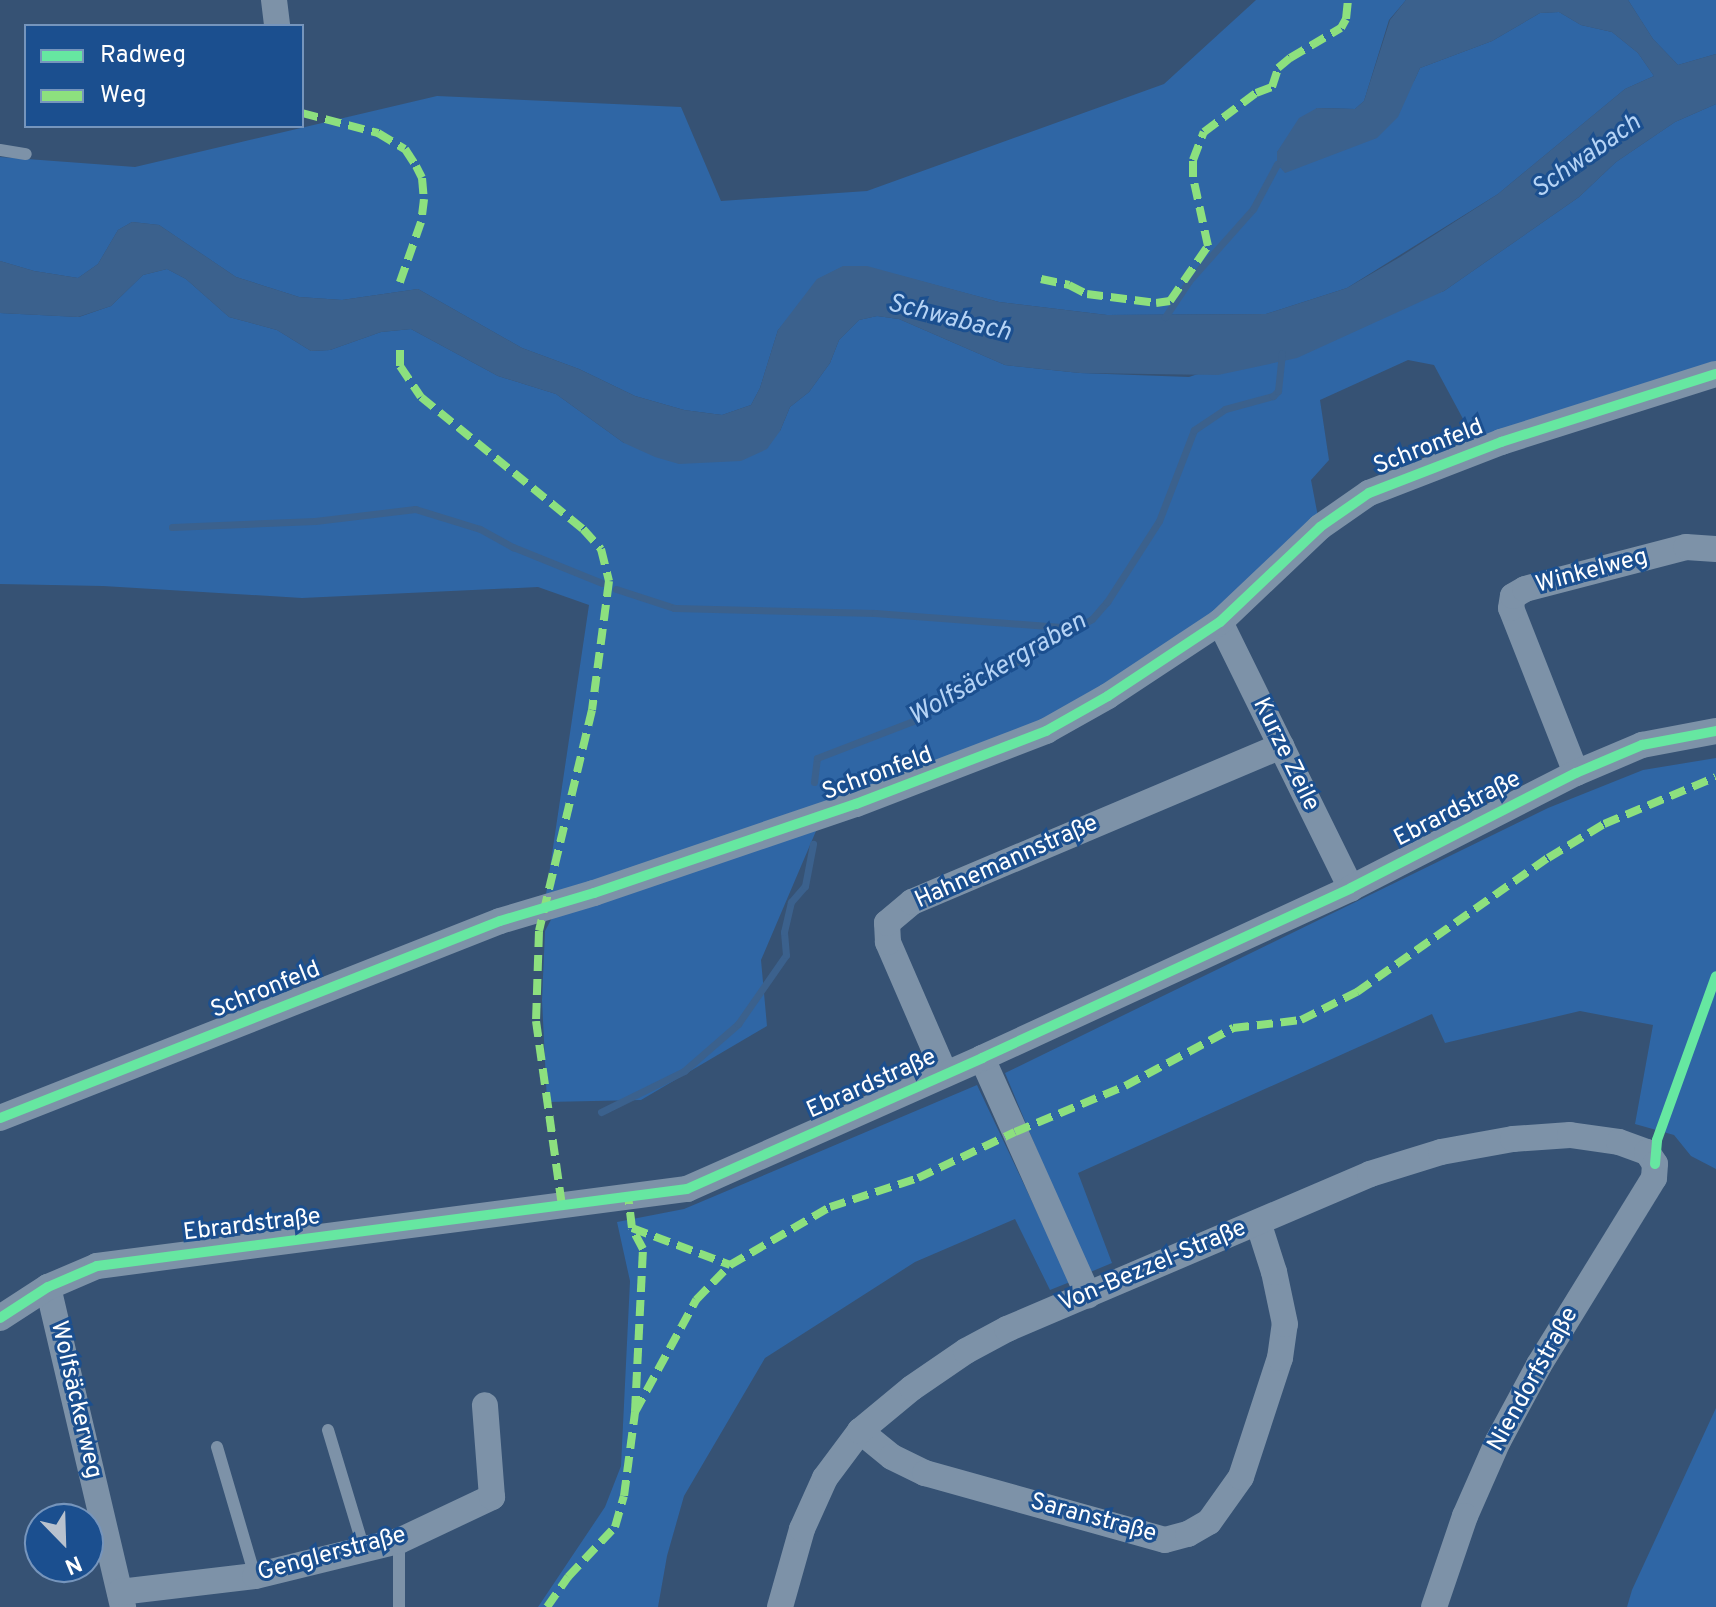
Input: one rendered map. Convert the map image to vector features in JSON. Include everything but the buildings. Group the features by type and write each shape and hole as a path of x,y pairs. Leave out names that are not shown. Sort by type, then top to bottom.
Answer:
{"street":[{"path":"274,0 277,24"},
{"name":"Schronfeld","path":"0,1118 500,921 609,889 967,764 1046,731 1108,696 1220,622 1320,527 1369,493 1501,442 1716,374"},
{"name":"Winkelweg","path":"1576,773 1511,608 1513,596 1525,589 1686,547 1716,549"},
{"name":"Kurze Zeile","path":"1220,622 1351,888"},
{"name":"Ebrardstraße","path":"0,1318 48,1287 97,1266 687,1189 982,1058 1351,888 1576,773 1642,745 1716,731"},
{"name":"Hahnemannstraße","path":"945,1074 888,942 887,923 912,902 1281,746"},
{"path":"982,1058 1088,1295"},
{"name":"Von-Bezzel-Straße","path":"780,1607 807,1516 825,1478 860,1431 912,1388 966,1351 1370,1174 1441,1152 1513,1139 1570,1135 1619,1142 1647,1152 1655,1164"},
{"name":"Niendorfstraße","path":"1434,1607 1465,1516 1498,1441 1539,1365 1654,1178 1655,1164"},
{"name":"Saranstraße","path":"860,1431 892,1457 925,1473 1165,1540 1188,1534 1209,1522 1241,1477 1280,1358 1285,1324 1274,1272 1258,1222"},
{"name":"Wolfsäckerweg","path":"48,1287 121,1600"},
{"name":"Genglerstraße","path":"121,1600 255,1576 399,1541 492,1497 485,1405"}],"lane":[{"path":"0,150 26,154"},
{"path":"328,1430 364,1549"},
{"path":"217,1447 255,1576"},
{"path":"399,1541 399,1607"}],"shaded area":[{"path":"1256,0 1406,0 1389,20 1364,101 1355,109 1317,108 1277,152 1414,81 1420,68 1492,41 1540,13 1559,12 1581,25 1612,32 1638,53 1654,76 1625,89 1498,194 1347,288 1266,314 1107,315 999,302 894,274 788,319 778,330 760,388 751,405 722,415 684,410 635,396 579,369 522,348 418,289 342,300 299,297 236,277 159,225 132,222 118,230 98,264 78,278 34,271 0,261 0,157 135,167 437,96 681,107 721,201 867,191 1164,84"},
{"path":"1628,0 1716,0 1716,54 1678,65 1653,39"},
{"path":"1716,104 1716,367 1476,443 1434,365 1408,360 1320,400 1329,460 1311,480 1320,527 1220,622 967,764 544,908 589,605 538,587 302,598 103,586 0,584 0,313 79,317 111,306 143,275 167,269 186,279 229,317 277,330 311,351 330,350 381,332 411,329 498,376 556,394 624,443 780,431 790,407 809,392 830,363 839,340 859,320 877,316 899,319 1005,365 1080,373 1189,377 1444,291 1579,197 1616,162 1675,122"},
{"path":"1716,758 1716,1169 1691,1156 1674,1135 1635,1124 1653,1025 1580,1011 1445,1043 1432,1014 1078,1173 1112,1263 1088,1273 1005,1073 1548,808 1643,770"},
{"path":"819,824 761,960 767,1026 641,1100 547,1102 542,1000 545,931 553,916"},
{"path":"977,1085 1070,1282 1050,1290 1015,1219 915,1262 765,1358 684,1496 667,1556 658,1607 538,1607 605,1507 621,1466 630,1281 617,1222 684,1209"},
{"path":"1716,1408 1716,1607 1627,1607 1632,1590"}],"water":[{"name":"Schwabach","path":"1406,0 1628,0 1653,39 1678,65 1716,54 1716,104 1675,122 1616,162 1579,197 1444,291 1297,358 1218,375 1080,373 1005,365 899,319 877,316 859,320 839,340 830,363 809,392 790,407 780,431 767,449 741,461 679,464 655,457 624,443 556,394 498,376 411,329 381,332 330,350 311,351 277,330 229,317 186,279 167,269 143,275 111,306 78,317 0,313 0,261 34,271 78,278 98,264 118,230 132,222 159,225 236,277 299,297 342,300 418,289 522,348 579,369 635,396 684,410 722,415 751,405 760,388 778,330 817,279 843,266 867,266 999,302 1107,315 1266,314 1347,288 1400,257 1498,194 1625,89 1654,76 1638,53 1612,32 1581,25 1559,12 1540,13 1492,41 1420,68 1398,117 1377,138 1285,173 1277,164 1277,152 1299,118 1317,108 1355,109 1364,101 1390,20"}],"waterway":[{"path":"1165,317 1189,281 1253,209 1277,164"},
{"name":"Wolfsäckergraben","path":"814,782 817,758 913,721 1092,619 1107,602 1159,521 1194,430 1225,409 1273,396 1278,391 1282,353"},
{"path":"172,527 315,521 415,509 480,529 513,547 602,583"},
{"path":"616,589 674,608 875,613 1074,628"},
{"name":"Wolfsäckergraben","path":"601,1112 684,1071 738,1024 786,955 784,932 791,902 805,886 813,844"}],"marked path":[{"path":"1041,279 1069,285 1087,294 1156,303 1170,301 1208,246 1193,177 1193,160 1204,132 1256,93 1272,87 1278,68 1290,58 1341,28 1346,19 1348,0"},
{"path":"304,114 378,133 405,149 416,166 422,178 424,199 421,222 400,282"},
{"path":"400,350 400,366 421,397 583,529 601,549 609,581 592,710 539,931 536,1021 562,1206"},
{"path":"635,1412 696,1300 730,1265 830,1207 918,1178 1015,1132 1125,1086 1233,1028 1301,1020 1357,992 1548,858 1604,824 1716,777"},
{"path":"547,1607 568,1577 615,1527 624,1496 635,1412 643,1249 632,1228 628,1197"},
{"path":"632,1228 730,1265"}],"cycle path":[{"path":"0,1118 500,921 594,893 856,804 1046,731 1108,696 1220,622 1320,527 1369,493 1501,442 1716,374"},
{"path":"0,1318 48,1287 97,1266 687,1189 982,1058 1351,888 1576,773 1642,745 1716,731"},
{"path":"1655,1164 1657,1140 1716,976"}]}
